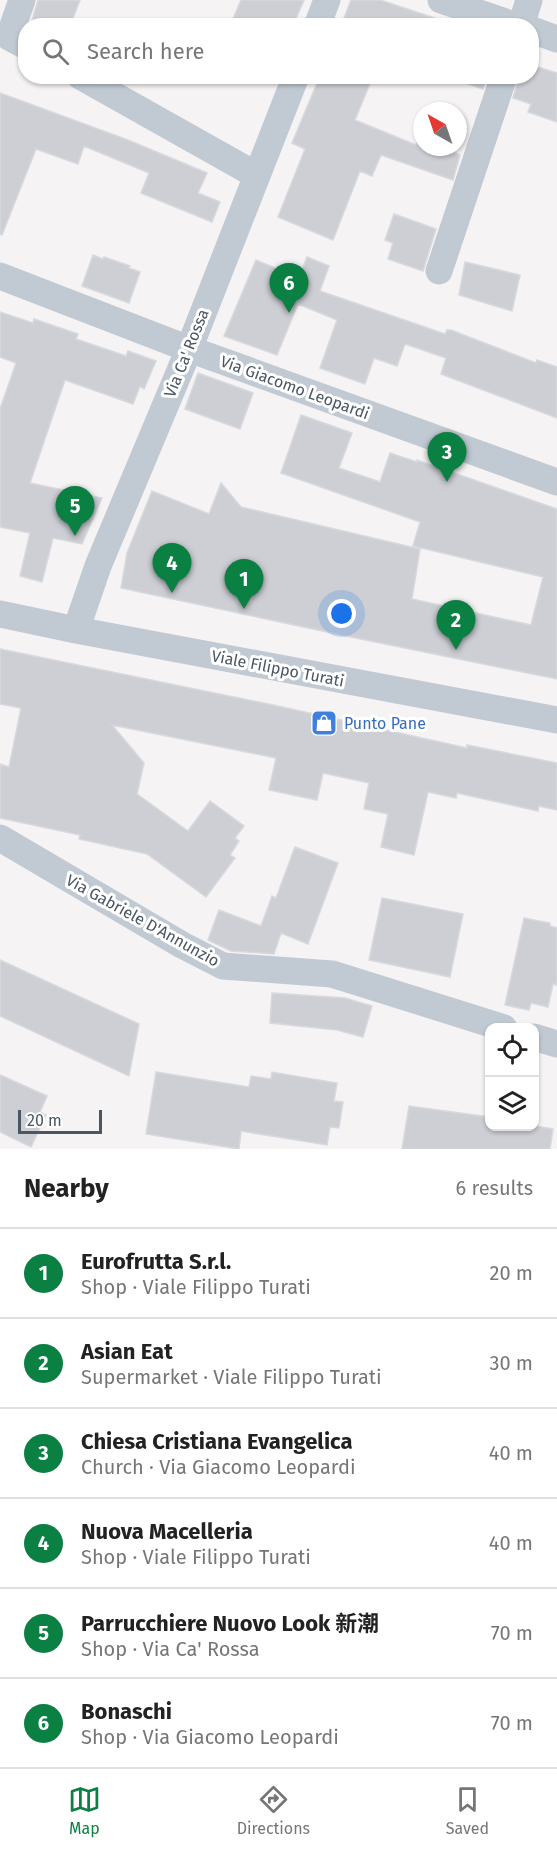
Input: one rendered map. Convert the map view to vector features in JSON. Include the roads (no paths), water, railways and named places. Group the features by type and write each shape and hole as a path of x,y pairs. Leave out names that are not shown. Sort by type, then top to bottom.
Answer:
{"street":[{"path":"12,39 22,0"},
{"path":"320,18 327,0"},
{"path":"441,0 495,18"},
{"path":"522,18 529,0"},
{"path":"539,33 557,39"},
{"path":"94,84 256,175"},
{"name":"Via Ca' Rossa","path":"76,630 98,566 189,349 293,84"},
{"path":"439,272 501,84"},
{"name":"Via Giacomo Leopardi","path":"0,276 189,349 557,482"},
{"name":"Viale Filippo Turati","path":"0,614 557,720"},
{"name":"Via Gabriele D'Annunzio","path":"1,841 182,945 223,966 332,974 488,1023"},
{"path":"539,1039 557,1044"}],"place":[{"name":"Bonaschi","path":"289,313"},
{"name":"Chiesa Cristiana Evangelica","path":"447,482"},
{"name":"Parrucchiere Nuovo Look 新潮","path":"75,536"},
{"name":"Nuova Macelleria","path":"172,593"},
{"name":"Eurofrutta S.r.l.","path":"244,609"},
{"name":"Asian Eat","path":"456,650"},
{"name":"Punto Pane","path":"324,723"}]}
